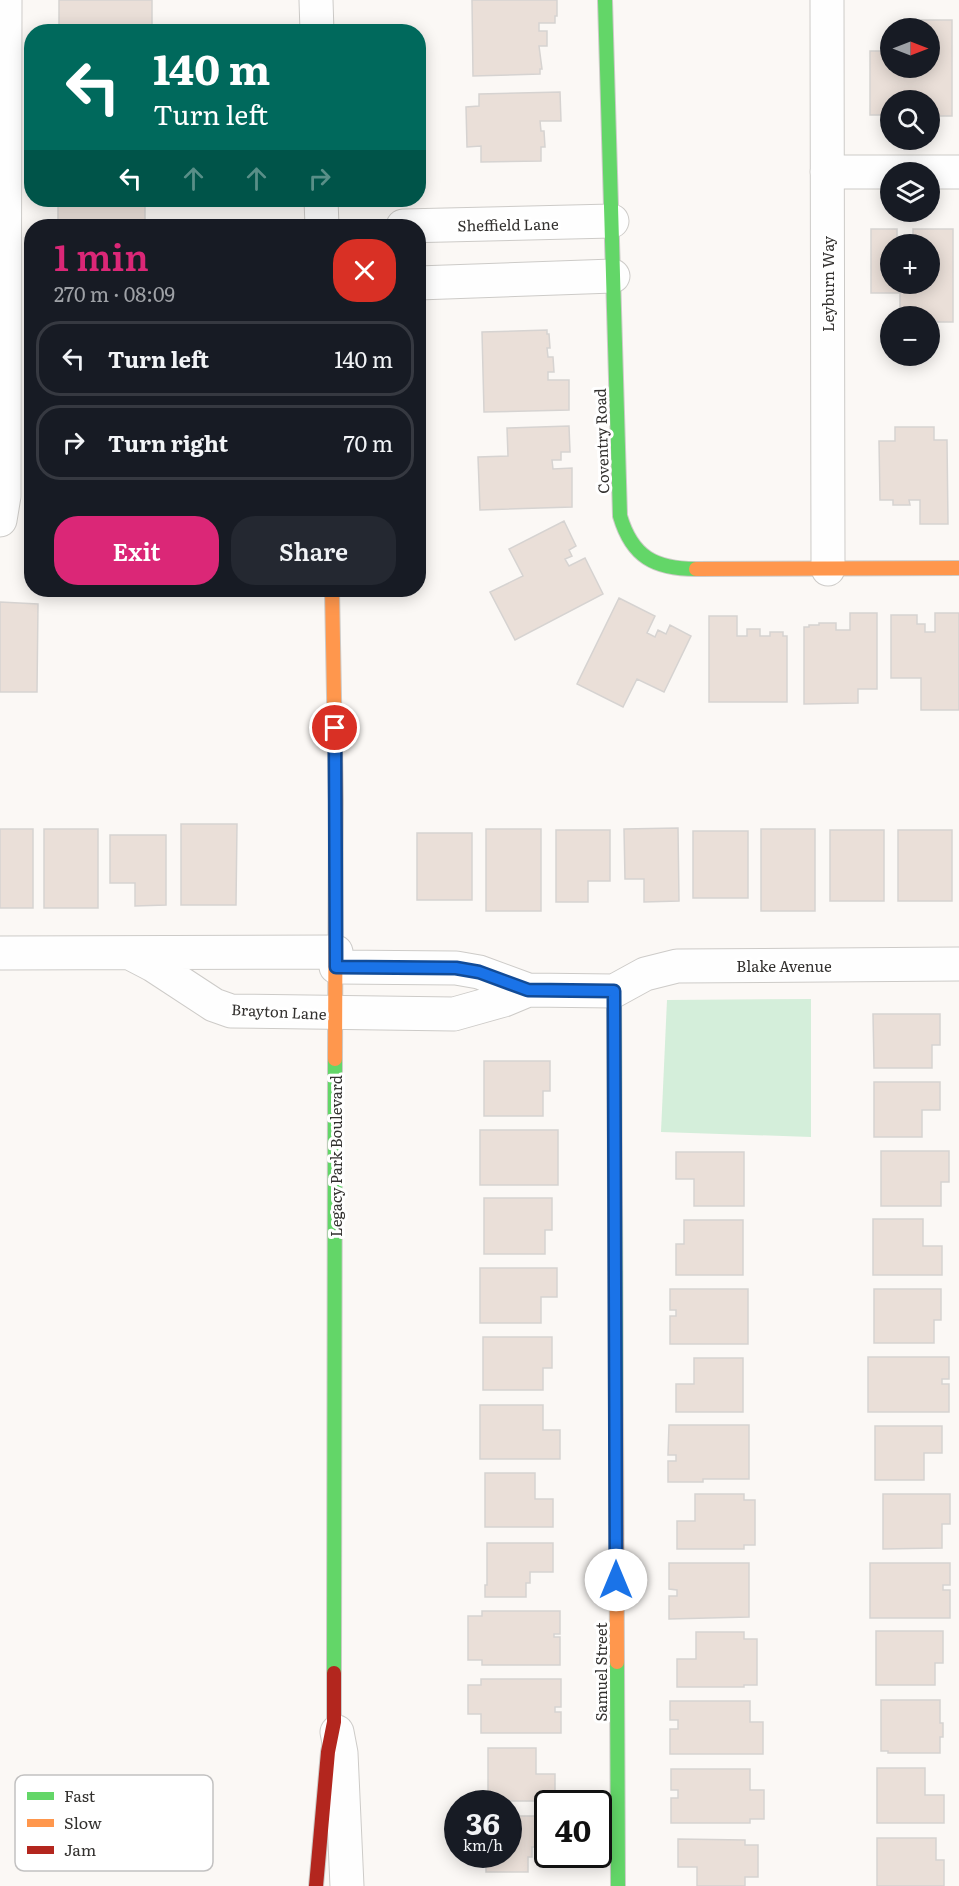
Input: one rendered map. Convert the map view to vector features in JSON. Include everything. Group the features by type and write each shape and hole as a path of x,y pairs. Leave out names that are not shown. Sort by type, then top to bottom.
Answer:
{"street":[{"path":"0,520 4,496 5,0"},
{"path":"316,0 317,24"},
{"name":"Coventry Road","path":"605,0 620,516 623,530 630,542 648,559 675,569 959,568"},
{"name":"Leyburn Way","path":"827,0 828,568"},
{"path":"827,172 959,172"},
{"name":"Sheffield Lane","path":"426,225 612,221"},
{"path":"426,283 613,276"},
{"name":"Legacy Park Boulevard","path":"316,1886 328,1752 334,1722 336,801 332,597"},
{"name":"Brayton Lane","path":"0,953 130,953 336,960 456,968 479,972 528,990"},
{"name":"Brayton Lane","path":"130,953 153,965 214,1005 231,1011 454,1014 496,1003 528,990"},
{"name":"Blake Avenue","path":"614,991 645,974 677,966 959,964"},
{"path":"528,990 614,991"},
{"name":"Samuel Street","path":"614,991 618,1886"},
{"name":"Legacy Park Boulevard","path":"334,1722 341,1753 347,1886"}],"green space":[{"path":"811,999 811,1137 661,1132 667,1000"}],"building":[{"path":"59,0 152,0 152,24 59,24"},
{"path":"472,0 557,0 555,23 539,23 539,31 547,31 547,46 539,46 542,69 540,69 540,74 473,76"},
{"path":"940,20 952,20 952,116 940,116 940,90 880,90 880,115 870,115 870,51 880,51 880,78 940,78"},
{"path":"560,92 561,121 540,121 541,131 544,131 545,147 541,147 541,161 481,162 481,146 467,147 466,107 479,106 479,94"},
{"path":"58,207 145,207 145,219 58,219"},
{"path":"871,229 897,229 897,234 880,234 880,293 871,293"},
{"path":"913,229 953,229 953,322 940,322 940,306 900,306 900,294 940,294 940,234 913,234"},
{"path":"547,330 550,348 547,348 548,357 553,357 554,372 548,372 548,380 569,380 569,410 484,412 482,332"},
{"path":"569,426 570,452 561,452 561,460 552,460 553,469 572,468 572,507 480,510 478,457 508,456 507,428"},
{"path":"895,427 934,427 934,440 947,440 948,524 920,524 920,500 909,500 910,505 893,505 893,500 880,500 879,441 895,441"},
{"path":"564,521 576,546 569,550 572,556 565,559 569,566 585,558 603,594 515,640 490,592 523,576 509,549"},
{"path":"619,598 655,616 647,633 655,637 658,630 666,634 670,625 691,636 664,692 637,679 623,707 577,684"},
{"path":"0,602 38,604 37,692 0,692"},
{"path":"850,613 877,613 877,689 858,689 858,703 804,704 804,627 819,625 819,623 836,623 836,630 850,630"},
{"path":"935,613 959,613 959,710 921,710 921,678 891,678 891,615 917,615 917,624 925,624 925,632 935,632"},
{"path":"709,616 737,616 737,636 747,636 747,629 760,629 760,636 770,636 770,632 783,632 783,636 787,636 787,702 709,702"},
{"path":"181,824 237,824 236,905 181,905"},
{"path":"678,828 679,901 644,902 644,879 625,879 624,829"},
{"path":"0,829 33,829 33,908 0,908"},
{"path":"44,829 98,829 98,908 44,908"},
{"path":"486,829 541,829 541,911 486,911"},
{"path":"761,829 815,829 815,911 761,911"},
{"path":"556,830 610,830 610,881 588,881 588,902 556,902"},
{"path":"830,830 884,830 884,901 830,901"},
{"path":"898,830 952,830 952,901 898,901"},
{"path":"693,831 748,831 748,898 693,898"},
{"path":"417,833 472,833 472,900 417,900"},
{"path":"110,835 166,835 166,905 135,906 135,883 110,883"},
{"path":"873,1014 940,1014 940,1045 932,1045 932,1068 874,1068"},
{"path":"484,1061 550,1061 550,1091 543,1091 543,1116 484,1116"},
{"path":"874,1082 940,1082 940,1110 922,1110 922,1137 874,1137"},
{"path":"480,1130 558,1130 558,1185 480,1185"},
{"path":"881,1151 949,1151 949,1182 941,1182 941,1206 881,1206"},
{"path":"676,1152 744,1152 744,1206 694,1206 694,1179 676,1179"},
{"path":"484,1198 552,1198 552,1230 545,1230 545,1254 484,1254"},
{"path":"873,1219 923,1219 923,1246 942,1246 942,1275 873,1275"},
{"path":"684,1220 743,1220 743,1275 676,1275 676,1244 684,1244"},
{"path":"480,1268 557,1268 557,1297 541,1297 541,1323 480,1323"},
{"path":"670,1289 748,1289 748,1344 670,1344 670,1316 676,1316 676,1310 670,1310"},
{"path":"874,1289 941,1289 941,1320 934,1320 934,1343 874,1343"},
{"path":"483,1337 552,1337 552,1368 543,1368 543,1390 483,1390"},
{"path":"868,1357 949,1357 949,1379 942,1379 942,1384 949,1384 949,1412 868,1412"},
{"path":"694,1358 743,1358 743,1412 676,1412 676,1384 694,1384"},
{"path":"480,1405 543,1405 543,1430 560,1430 560,1459 480,1459"},
{"path":"669,1425 749,1425 749,1479 668,1482 668,1461 676,1461 676,1455 668,1455"},
{"path":"875,1426 942,1426 942,1453 924,1453 924,1480 875,1480"},
{"path":"485,1473 535,1473 535,1499 553,1499 553,1527 485,1527"},
{"path":"695,1494 744,1494 744,1500 755,1500 755,1545 744,1545 744,1549 677,1549 677,1521 695,1521"},
{"path":"883,1494 950,1494 950,1524 942,1524 942,1548 883,1549"},
{"path":"487,1543 553,1543 553,1572 530,1572 530,1583 526,1583 526,1597 485,1597"},
{"path":"669,1563 749,1563 749,1617 669,1619 669,1596 677,1596 677,1590 669,1589"},
{"path":"870,1563 950,1563 950,1585 943,1585 943,1590 950,1590 950,1618 870,1618"},
{"path":"482,1611 560,1611 560,1634 554,1634 554,1637 560,1637 560,1665 482,1665 482,1660 468,1660 468,1616 482,1616"},
{"path":"876,1631 943,1631 943,1663 935,1663 935,1685 876,1685"},
{"path":"696,1632 744,1632 744,1639 757,1639 757,1685 677,1687 677,1659 696,1659"},
{"path":"481,1679 561,1679 561,1707 555,1707 555,1712 561,1712 561,1733 481,1733 481,1714 468,1714 468,1685 481,1685"},
{"path":"881,1700 940,1700 940,1723 943,1723 943,1737 940,1737 940,1753 881,1751"},
{"path":"670,1701 750,1701 750,1722 763,1722 763,1754 670,1754 670,1729 678,1729 678,1720 670,1720"},
{"path":"488,1748 536,1748 536,1774 555,1774 555,1790 534,1790 534,1801 522,1801 522,1790 488,1790"},
{"path":"877,1768 925,1768 925,1795 944,1795 944,1823 877,1823"},
{"path":"671,1769 750,1769 750,1790 764,1790 764,1819 750,1819 750,1823 671,1823 671,1798 678,1798 678,1790 671,1790"},
{"path":"522,1816 534,1816 534,1847 532,1847 532,1857 528,1857 528,1872 486,1872 486,1868 522,1868"},
{"path":"877,1838 936,1838 936,1860 944,1860 944,1886 877,1886"},
{"path":"678,1839 745,1840 745,1845 758,1845 758,1877 745,1877 745,1886 697,1886 697,1867 678,1867"}],"traffic: fast":[{"path":"605,0 620,516 631,542 647,558 669,566 696,569"},
{"path":"614,991 616,1409"},
{"path":"334,1673 335,1059"},
{"path":"617,1662 618,1886"}],"traffic: slow":[{"path":"696,569 959,568"},
{"path":"332,597 336,801 335,1059"},
{"path":"616,1409 617,1662"}],"traffic: jam":[{"path":"316,1886 328,1752 334,1722 334,1673"}],"route":[{"path":"335,728 336,967 456,968 479,972 528,990 614,991 616,1580"}]}
